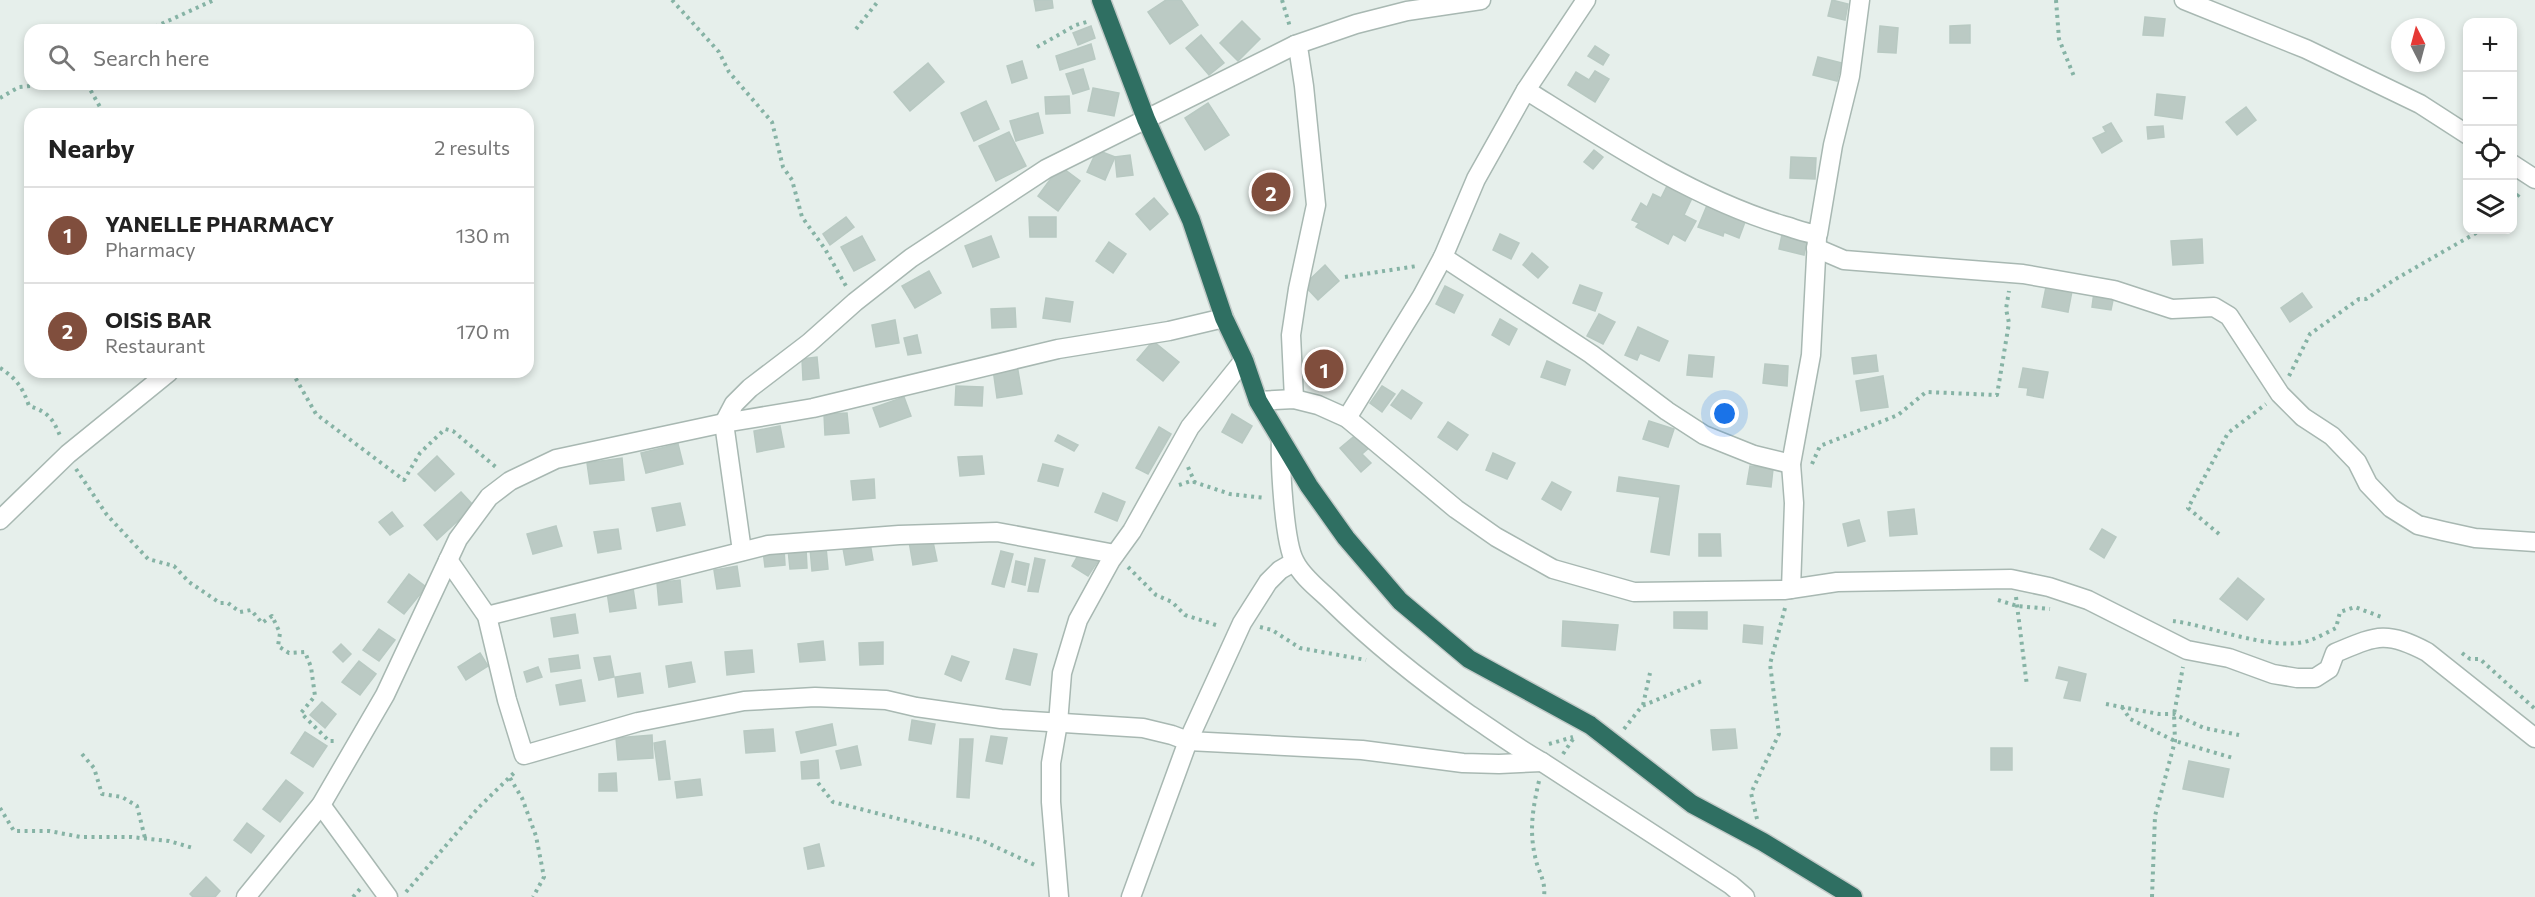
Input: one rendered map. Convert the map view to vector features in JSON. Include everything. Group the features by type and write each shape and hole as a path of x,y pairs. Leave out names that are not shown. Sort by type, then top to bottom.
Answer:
{"highway":[{"path":"1104,7 1146,119 1191,220 1224,318 1244,360 1258,401 1309,486 1346,538 1400,601 1469,659 1583,730 1614,745 1692,804 1763,842 1853,897"}],"street":[{"path":"742,550 724,423 741,395 809,343 855,302 911,258 1007,193 1047,169 1295,45 1356,24 1407,11 1480,0"},
{"path":"1347,418 1422,297 1441,260 1476,179 1526,90 1586,0"},
{"path":"1787,589 1794,502 1791,464 1811,355 1817,241 1833,146 1850,76 1860,0"},
{"path":"2184,0 2306,49 2410,99 2463,132"},
{"path":"1294,399 1291,335 1298,289 1316,205 1304,86 1299,53 1295,45"},
{"path":"1526,90 1608,141 1693,187 1754,216 1805,232 1844,260 2003,273 2114,290 2172,309 2214,307 2229,316 2280,394 2303,417 2332,436 2357,462 2368,484 2391,508 2418,525 2475,538 2535,542"},
{"path":"2517,167 2535,179"},
{"path":"1441,260 1591,354 1667,411 1704,435 1754,455 1791,464"},
{"path":"246,897 293,836 321,806 390,685 458,539 489,497 510,481 556,459 724,423 813,408 1058,349 1169,332 1224,318"},
{"path":"1059,897 1050,780 1062,674 1078,620 1113,557 1132,531 1150,495 1190,427 1244,360"},
{"path":"0,520 68,454 162,378"},
{"path":"1258,401 1294,399 1318,405 1347,418 1456,509 1496,537 1553,569 1634,592 1787,589 1837,582 2011,579 2049,587 2088,600 2187,650 2229,658 2273,674 2297,678 2316,678 2329,669 2335,653 2369,638 2388,638 2407,642 2456,673 2535,738"},
{"path":"1281,440 1280,468 1289,540 1294,562 1308,579 1375,643 1424,682 1522,751 1548,765 1731,885 1745,897"},
{"path":"487,616 768,545 899,535 997,532 1113,557"},
{"path":"448,560 487,616 507,700 524,755 638,722 744,701 815,697 886,700 916,707 1001,719 1143,729 1188,741 1362,750 1463,763 1548,765"},
{"path":"1131,897 1188,741 1242,623 1268,582 1280,570 1294,562"},
{"path":"321,806 388,897"}],"path":[{"path":"161,24 214,0"},
{"path":"672,0 720,52 729,72 772,122 783,166 792,180 802,217 825,249 855,302"},
{"path":"856,29 879,0"},
{"path":"1282,0 1295,45"},
{"path":"2056,0 2059,39 2075,79"},
{"path":"1037,47 1104,7"},
{"path":"0,98 24,86"},
{"path":"91,90 101,108"},
{"path":"2219,534 2188,508 2228,433 2280,394 2310,334 2359,299 2366,299 2394,280 2474,234"},
{"path":"1345,277 1441,260"},
{"path":"1811,465 1820,446 1898,415 1926,392 1997,395 2009,323 2006,309 2009,293 2003,273"},
{"path":"0,368 13,376 24,389 29,406 44,411 54,422 68,454 107,515 147,559 174,566 189,582 220,603 228,603 240,612 251,610 262,623 272,616 280,633 278,646 289,653 304,652 311,667 315,696 301,713 329,741 360,741"},
{"path":"295,378 316,414 404,480 424,448 445,429 453,431 496,466 510,481"},
{"path":"1150,495 1191,481 1230,494 1265,498 1286,504"},
{"path":"1113,557 1131,568 1156,595 1172,602 1185,615 1215,625 1242,623"},
{"path":"2011,579 2016,595 2027,686"},
{"path":"1763,842 1751,794 1779,734 1770,664 1786,603 1787,589"},
{"path":"1614,745 1642,706 1650,673"},
{"path":"1642,706 1702,681"},
{"path":"2106,704 2159,714 2174,714 2204,728 2239,735"},
{"path":"2122,707 2130,719 2175,741 2233,758"},
{"path":"2152,897 2155,816 2175,741 2174,714"},
{"path":"1522,751 1583,730"},
{"path":"1544,897 1546,884 1535,857 1530,822 1541,773 1583,730"},
{"path":"82,754 94,768 102,794 122,797 137,806 145,838"},
{"path":"402,897 479,807 510,778 519,767 524,755"},
{"path":"510,778 522,798 536,836 544,877 533,897"},
{"path":"818,783 833,802 981,840 1039,867 1055,855"},
{"path":"0,808 14,831 49,831 81,837 145,838 169,841 194,848"}],"building":[{"path":"1034,0 1052,0 1053,8 1036,11"},
{"path":"1166,0 1181,0 1198,25 1170,44 1148,12"},
{"path":"1832,0 1848,4 1845,20 1828,16"},
{"path":"2145,17 2165,19 2163,36 2143,35"},
{"path":"1242,21 1260,39 1238,61 1220,43"},
{"path":"1970,25 1970,43 1950,43 1950,26"},
{"path":"1091,26 1095,38 1078,45 1073,33"},
{"path":"1880,26 1898,28 1896,53 1878,52"},
{"path":"1201,35 1224,63 1209,75 1186,48"},
{"path":"1091,44 1095,59 1060,70 1056,56"},
{"path":"1595,46 1609,55 1603,65 1588,56"},
{"path":"1818,57 1842,63 1837,81 1813,75"},
{"path":"1022,61 1027,78 1012,83 1007,66"},
{"path":"928,63 944,82 910,111 894,92"},
{"path":"1083,69 1089,89 1073,94 1066,74"},
{"path":"1595,71 1609,79 1595,102 1568,85 1576,72 1589,80"},
{"path":"1093,88 1119,93 1114,116 1088,111"},
{"path":"2157,94 2185,97 2182,119 2155,115"},
{"path":"1069,96 1070,113 1046,114 1045,97"},
{"path":"986,101 999,129 974,141 961,113"},
{"path":"1208,103 1229,135 1205,150 1185,118"},
{"path":"2246,107 2256,120 2237,135 2226,122"},
{"path":"1038,113 1043,133 1016,141 1010,121"},
{"path":"2111,123 2122,141 2102,153 2093,138 2106,132 2103,127"},
{"path":"2163,126 2164,137 2148,139 2147,127"},
{"path":"1009,132 1026,166 996,181 979,146"},
{"path":"1097,150 1115,157 1105,180 1087,172"},
{"path":"1594,150 1603,157 1593,169 1584,162"},
{"path":"1130,155 1133,175 1117,177 1115,157"},
{"path":"1791,157 1816,158 1815,179 1790,178"},
{"path":"1060,166 1080,181 1058,211 1038,196"},
{"path":"1667,186 1692,198 1684,215 1696,221 1685,241 1673,234 1668,244 1636,227 1639,223 1632,220 1641,203 1647,207 1653,194 1661,198"},
{"path":"1154,198 1168,214 1150,230 1136,214"},
{"path":"1708,203 1731,212 1729,216 1745,222 1739,238 1724,232 1723,236 1698,227"},
{"path":"846,217 854,227 830,245 823,234"},
{"path":"1029,217 1056,217 1056,237 1030,237"},
{"path":"1783,230 1808,236 1804,255 1779,249"},
{"path":"1500,234 1519,243 1511,259 1493,250"},
{"path":"862,236 875,260 854,271 841,247"},
{"path":"991,236 999,257 973,267 965,246"},
{"path":"2202,239 2203,263 2173,265 2171,241"},
{"path":"1109,242 1126,254 1113,273 1096,261"},
{"path":"1532,253 1548,267 1538,278 1523,265"},
{"path":"1325,265 1339,281 1318,300 1304,285"},
{"path":"929,271 941,293 915,308 902,286"},
{"path":"1580,285 1602,293 1595,311 1573,303"},
{"path":"1445,286 1463,295 1454,313 1436,304"},
{"path":"2046,287 2072,291 2068,312 2042,307"},
{"path":"2094,292 2114,295 2111,310 2092,307"},
{"path":"2302,293 2312,307 2290,322 2281,308"},
{"path":"1046,298 1073,302 1070,322 1043,318"},
{"path":"1015,308 1016,327 992,328 991,309"},
{"path":"1599,314 1615,322 1603,344 1587,336"},
{"path":"1500,319 1517,329 1509,345 1492,335"},
{"path":"895,320 899,343 876,347 872,325"},
{"path":"1638,327 1668,341 1659,361 1640,353 1637,360 1625,355"},
{"path":"917,335 921,353 908,355 904,338"},
{"path":"1153,341 1179,362 1163,381 1137,360"},
{"path":"1315,349 1333,359 1325,373 1308,363"},
{"path":"1689,355 1714,357 1712,377 1687,375"},
{"path":"1876,355 1878,371 1854,374 1852,358"},
{"path":"817,357 819,378 803,380 802,359"},
{"path":"1547,361 1570,370 1565,385 1541,377"},
{"path":"1765,364 1788,366 1787,386 1763,383"},
{"path":"1017,365 1022,394 997,398 993,369"},
{"path":"2023,368 2048,372 2043,398 2027,395 2028,388 2019,387"},
{"path":"1883,376 1888,407 1861,411 1856,381"},
{"path":"956,386 983,387 982,406 955,405"},
{"path":"1382,386 1395,394 1382,412 1370,403"},
{"path":"1402,390 1422,403 1411,419 1391,405"},
{"path":"904,397 911,416 880,427 873,408"},
{"path":"847,413 849,433 825,435 824,414"},
{"path":"1232,414 1252,426 1242,443 1222,432"},
{"path":"1649,421 1674,429 1668,447 1643,439"},
{"path":"1448,422 1468,435 1457,450 1438,437"},
{"path":"780,426 784,447 757,452 754,431"},
{"path":"1159,427 1171,434 1148,474 1136,468"},
{"path":"1358,433 1370,447 1362,454 1371,463 1361,472 1340,448"},
{"path":"1058,435 1078,445 1074,451 1055,441"},
{"path":"678,444 683,464 646,473 641,453"},
{"path":"1493,453 1515,463 1507,479 1486,470"},
{"path":"437,456 454,474 435,491 418,474"},
{"path":"982,456 984,474 960,476 958,457"},
{"path":"622,458 624,480 590,484 587,463"},
{"path":"1043,464 1063,469 1058,486 1038,481"},
{"path":"1750,466 1773,469 1771,487 1747,484"},
{"path":"1619,477 1679,486 1669,555 1651,552 1660,497 1617,491"},
{"path":"874,479 875,498 853,500 851,481"},
{"path":"1552,482 1571,492 1561,510 1542,499"},
{"path":"461,492 474,506 437,540 424,525"},
{"path":"1103,493 1125,502 1117,521 1095,512"},
{"path":"680,503 685,525 657,531 652,508"},
{"path":"1914,509 1917,534 1890,536 1888,512"},
{"path":"392,512 403,526 390,535 379,522"},
{"path":"1859,520 1865,541 1848,546 1843,524"},
{"path":"556,526 562,546 533,554 527,534"},
{"path":"618,529 621,549 598,553 594,532"},
{"path":"2102,529 2116,537 2104,558 2090,549"},
{"path":"1699,534 1720,534 1721,556 1699,556"},
{"path":"932,537 937,561 913,565 909,541"},
{"path":"870,543 873,560 846,565 843,548"},
{"path":"826,547 828,569 812,571 810,548"},
{"path":"806,548 807,568 790,569 788,549"},
{"path":"784,549 785,565 765,567 763,551"},
{"path":"1081,550 1098,561 1088,576 1072,566"},
{"path":"1001,551 1013,554 1004,587 992,584"},
{"path":"1035,558 1045,560 1038,592 1028,591"},
{"path":"1016,561 1029,564 1025,585 1012,582"},
{"path":"737,566 740,586 717,589 714,570"},
{"path":"409,574 426,587 404,614 388,602"},
{"path":"2238,578 2264,599 2247,620 2220,599"},
{"path":"680,580 682,602 659,605 657,583"},
{"path":"633,588 636,608 610,612 607,592"},
{"path":"1674,612 1707,612 1707,629 1674,628"},
{"path":"575,614 578,633 554,637 551,618"},
{"path":"1563,621 1618,625 1615,650 1562,646"},
{"path":"1744,625 1763,627 1762,644 1743,642"},
{"path":"379,629 395,640 379,661 363,650"},
{"path":"823,641 825,660 800,662 798,644"},
{"path":"883,642 883,664 860,665 859,643"},
{"path":"341,644 351,654 343,662 333,652"},
{"path":"1014,649 1037,654 1030,685 1006,679"},
{"path":"752,650 754,672 727,675 725,652"},
{"path":"480,653 488,666 466,680 458,667"},
{"path":"578,655 580,668 551,672 549,659"},
{"path":"610,656 614,677 599,680 594,658"},
{"path":"952,656 969,662 961,681 945,674"},
{"path":"359,661 376,674 360,695 342,682"},
{"path":"691,662 695,682 669,687 666,666"},
{"path":"538,667 542,677 527,682 524,672"},
{"path":"2059,667 2086,674 2080,701 2064,698 2069,681 2056,678"},
{"path":"640,673 643,693 618,697 615,677"},
{"path":"581,680 585,701 560,705 556,685"},
{"path":"322,702 336,714 325,728 310,715"},
{"path":"912,720 935,724 931,744 909,740"},
{"path":"832,724 836,745 801,753 796,732"},
{"path":"773,729 775,751 746,753 744,731"},
{"path":"1735,729 1737,748 1713,750 1711,730"},
{"path":"305,732 327,746 313,767 291,753"},
{"path":"652,735 653,758 618,760 616,738"},
{"path":"991,736 1007,738 1002,764 986,761"},
{"path":"960,739 973,739 969,798 957,797"},
{"path":"665,741 670,779 659,780 654,743"},
{"path":"857,746 861,765 841,769 836,751"},
{"path":"1991,748 2012,748 2012,770 1991,770"},
{"path":"818,760 819,778 802,779 801,762"},
{"path":"2189,761 2229,769 2223,797 2183,789"},
{"path":"616,773 617,791 599,791 599,774"},
{"path":"700,779 702,795 677,798 675,782"},
{"path":"286,780 303,793 280,822 263,809"},
{"path":"247,823 264,836 251,853 234,840"},
{"path":"819,844 824,866 808,869 804,848"},
{"path":"206,877 220,891 215,897 193,897 190,894"}],"place":[{"name":"OISiS BAR","path":"1271,192"},
{"name":"YANELLE PHARMACY","path":"1324,369"}]}
